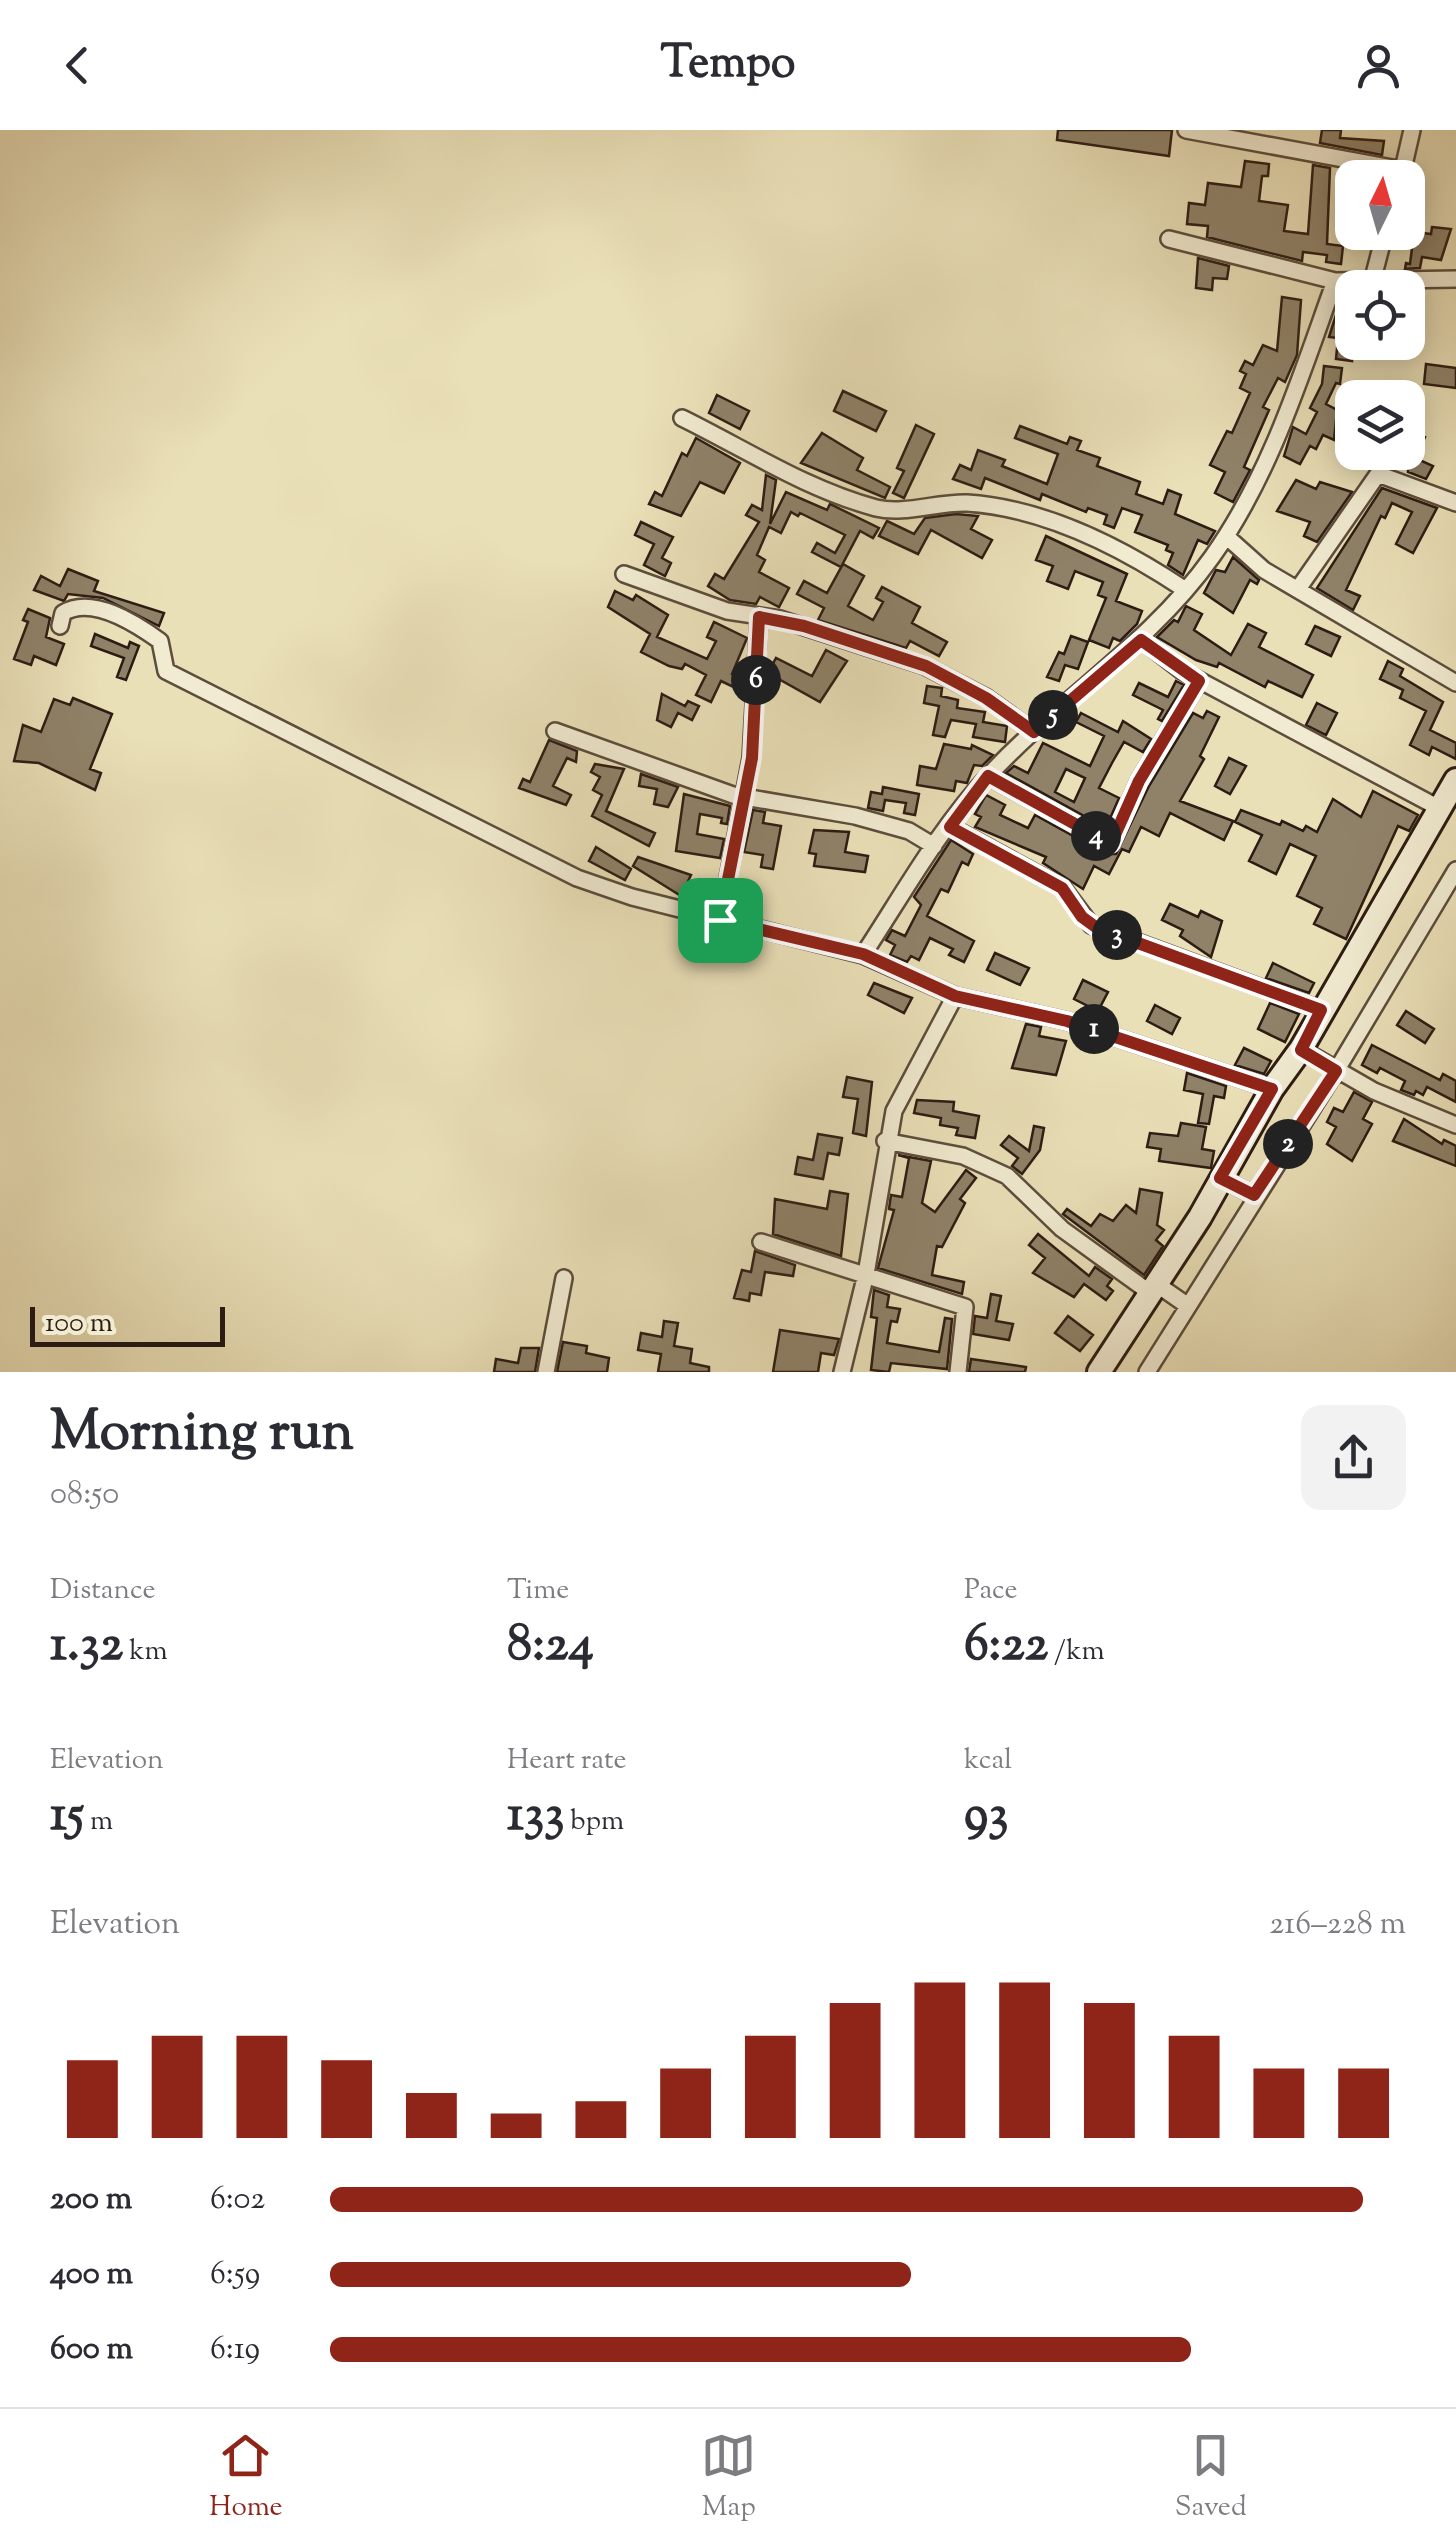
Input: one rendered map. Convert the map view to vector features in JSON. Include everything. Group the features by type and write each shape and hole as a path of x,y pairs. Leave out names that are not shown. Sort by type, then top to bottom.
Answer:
{"main road":[{"path":"1099,1372 1224,1179 1272,1089 1308,1053 1321,1010 1456,780"}],"street":[{"path":"1186,130 1335,160"},
{"path":"1405,160 1412,130"},
{"path":"863,954 934,846 988,776 1141,640 1226,536 1294,402 1335,281 1169,239"},
{"path":"1425,280 1456,279"},
{"path":"682,418 822,489 894,511 940,502 1027,513 1132,554 1184,589"},
{"path":"1298,590 1362,490 1378,474 1456,503"},
{"path":"1226,536 1264,570 1456,683"},
{"path":"624,574 727,610 804,626 926,666 986,698 1034,732"},
{"path":"60,626 63,613 74,606 96,607 160,641 166,671 577,878 720,920 863,954 955,996 1067,1021 1272,1089"},
{"path":"720,920 752,758 759,617"},
{"path":"1141,640 1199,681 1439,808"},
{"path":"988,776 1111,844 1139,781 1199,681"},
{"path":"555,732 744,798 855,816 909,831 934,846"},
{"path":"950,827 1062,888 1082,917 1097,928 1321,1010"},
{"path":"1147,1372 1253,1194 1336,1071 1456,870"},
{"path":"842,1372 866,1274 885,1141 894,1111 955,996"},
{"path":"1308,1053 1336,1071 1456,1126"},
{"path":"885,1141 963,1156 1007,1176 1062,1229 1186,1304"},
{"path":"1224,1179 1253,1194"},
{"path":"761,1242 965,1307 958,1372"},
{"path":"546,1372 564,1278"}],"building":[{"path":"1058,130 1172,130 1169,156 1057,140"},
{"path":"1322,130 1341,130 1340,138 1384,141 1382,155 1320,143"},
{"path":"1245,161 1269,164 1268,176 1262,176 1259,201 1288,205 1284,231 1308,234 1313,165 1330,168 1327,244 1343,250 1341,264 1326,262 1327,255 1303,252 1302,261 1207,237 1208,226 1187,224 1189,203 1205,205 1208,183 1241,187"},
{"path":"1432,227 1451,229 1441,260 1422,257 1420,268 1405,269 1406,263 1410,264 1412,250 1425,250 1425,233 1431,234"},
{"path":"1198,258 1229,266 1227,279 1213,278 1212,290 1196,288"},
{"path":"1282,297 1301,300 1297,355 1285,382 1278,378 1263,407 1269,410 1244,467 1250,470 1233,502 1215,493 1225,472 1210,465 1227,431 1232,433 1250,393 1240,388 1246,374 1240,371 1245,361 1253,365 1263,345 1277,351"},
{"path":"1426,364 1456,368 1456,388 1425,384"},
{"path":"1324,366 1342,368 1340,380 1335,380 1326,404 1335,409 1334,440 1323,435 1316,449 1310,446 1300,464 1284,456 1293,427 1306,434 1317,412 1310,408 1322,384"},
{"path":"843,391 886,411 876,431 834,411"},
{"path":"717,395 749,411 740,429 709,413"},
{"path":"916,425 934,434 904,498 893,493 904,471 897,468"},
{"path":"1020,426 1067,444 1070,437 1081,441 1077,450 1100,458 1097,466 1140,482 1136,494 1163,504 1168,490 1181,495 1175,514 1215,531 1207,544 1198,540 1183,575 1168,565 1173,553 1166,550 1168,545 1135,532 1142,515 1122,508 1114,528 1104,524 1107,515 1088,508 1086,512 1042,494 1040,500 985,478 981,489 953,479 960,465 971,470 978,450 1005,460 1002,466 1047,484 1058,454 1015,438"},
{"path":"822,433 863,458 857,470 890,487 885,498 801,463"},
{"path":"696,438 740,463 724,493 700,482 681,516 649,504 655,492 662,496 682,453 687,456"},
{"path":"1425,462 1433,466 1426,479 1408,472 1425,470"},
{"path":"766,475 776,480 770,524 786,492 827,510 830,504 879,528 873,538 860,531 841,567 812,552 817,543 835,553 845,535 791,512 781,533 769,527 757,555 765,560 759,572 789,588 779,607 760,597 756,604 730,600 708,586 715,574 724,579 759,522 746,515 752,505 762,510"},
{"path":"1296,480 1316,489 1320,482 1352,492 1317,542 1304,536 1310,522 1277,511"},
{"path":"1382,488 1437,508 1413,553 1396,544 1412,512 1392,503 1385,518 1381,516 1346,590 1360,596 1353,610 1317,588"},
{"path":"978,516 971,529 992,540 982,558 931,530 918,554 879,536 887,521 914,534 925,518"},
{"path":"641,522 673,537 662,558 671,563 665,576 644,565 654,544 635,535"},
{"path":"1046,536 1127,574 1116,601 1142,611 1137,624 1120,641 1113,638 1109,648 1089,640 1106,598 1098,595 1103,582 1075,571 1068,589 1047,581 1053,566 1036,560"},
{"path":"1233,557 1259,580 1257,584 1250,580 1233,613 1204,593 1216,570 1225,572"},
{"path":"843,564 864,576 848,606 873,620 883,602 876,598 882,587 920,607 912,623 947,642 939,656 910,641 906,648 818,620 824,608 797,594 804,581 827,593"},
{"path":"68,569 98,581 94,591 164,613 159,626 103,598 68,594 64,601 34,590 41,576 60,586"},
{"path":"615,591 633,600 636,595 668,615 657,637 707,659 716,641 707,637 714,622 747,638 732,674 744,681 744,692 721,681 711,702 696,695 706,675 685,664 682,669 669,666 641,652 650,634 608,607"},
{"path":"1186,606 1202,614 1194,630 1231,655 1248,624 1266,633 1259,647 1313,675 1302,697 1268,681 1265,687 1219,663 1217,667 1196,660 1157,637 1174,620 1178,622"},
{"path":"28,609 50,618 46,637 64,644 56,665 34,656 31,665 14,659 28,622 23,620"},
{"path":"1315,626 1340,637 1331,656 1306,644"},
{"path":"95,634 128,648 130,642 139,646 126,680 117,677 124,658 91,646"},
{"path":"1071,636 1088,642 1078,669 1065,665 1059,681 1047,677 1059,652 1064,654"},
{"path":"826,650 847,661 820,702 768,673 776,658 812,676"},
{"path":"1388,661 1403,669 1400,676 1443,702 1430,730 1456,743 1456,759 1432,747 1429,755 1410,745 1426,711 1400,698 1403,690 1380,679"},
{"path":"1176,681 1184,685 1162,721 1158,719 1163,710 1133,695 1139,683 1168,697"},
{"path":"927,686 942,688 941,696 958,700 957,708 985,712 983,722 1007,726 1005,742 973,737 976,724 951,720 945,737 933,735 939,706 924,703"},
{"path":"662,694 685,706 688,701 699,706 692,720 678,713 671,727 657,720"},
{"path":"73,698 112,714 90,769 101,773 95,790 39,763 14,761 23,725 41,732 54,699 70,705"},
{"path":"1317,703 1337,713 1326,735 1306,725"},
{"path":"1207,711 1219,717 1200,756 1204,759 1180,801 1233,821 1224,840 1170,813 1159,836 1141,827 1129,852 1122,849 1109,874 1094,866 1083,889 1043,863 1046,857 975,827 981,817 975,814 986,795 1005,805 1000,815 1028,828 1035,815 1106,854 1116,854 1149,786 1193,713 1203,718"},
{"path":"1081,713 1118,732 1123,721 1151,739 1143,752 1124,742 1099,788 1119,798 1106,828 1006,773 1014,766 1028,773 1043,743 1090,766 1104,736 1076,722","holes":["1066,769 1085,778 1074,802 1055,792"]},
{"path":"549,740 577,751 576,762 567,758 553,786 571,795 566,805 519,788 523,779 530,782"},
{"path":"944,744 971,749 972,745 993,755 982,766 974,765 967,783 956,781 954,791 917,785 920,766 936,769"},
{"path":"1229,758 1246,766 1230,794 1215,786"},
{"path":"595,764 624,769 606,811 655,833 649,846 592,816 602,795 593,790 600,777 591,772"},
{"path":"641,774 678,787 668,807 654,804 657,789 639,786"},
{"path":"883,787 919,794 915,815 904,813 906,803 885,800 883,811 868,808 871,792 882,794"},
{"path":"1373,791 1418,815 1409,831 1398,826 1346,939 1314,924 1322,908 1297,896 1316,856 1290,844 1276,874 1249,861 1262,835 1235,822 1241,810 1280,825 1282,821 1303,831 1306,826 1317,832 1333,799 1361,817"},
{"path":"684,794 730,806 727,824 721,823 722,818 700,814 697,834 724,839 720,858 676,851"},
{"path":"753,810 765,812 763,823 781,826 773,869 761,867 763,855 744,852"},
{"path":"814,830 849,832 845,852 868,856 865,872 814,866 816,854 809,853"},
{"path":"951,840 973,854 968,865 962,862 948,892 941,889 927,916 974,941 964,962 949,955 953,949 930,938 919,960 911,956 907,962 890,955 895,945 886,940 892,930 905,936 921,905 914,897"},
{"path":"596,847 631,869 625,880 589,861"},
{"path":"638,857 691,875 681,896 633,866"},
{"path":"1170,904 1198,917 1201,911 1222,921 1211,957 1180,936 1183,930 1162,920"},
{"path":"995,953 1029,968 1020,985 987,970"},
{"path":"1273,963 1314,983 1309,993 1266,978"},
{"path":"1083,980 1108,992 1098,1011 1074,999"},
{"path":"874,983 912,998 904,1013 868,995"},
{"path":"1270,1003 1299,1014 1285,1042 1258,1029"},
{"path":"1155,1005 1180,1018 1172,1034 1147,1021"},
{"path":"1406,1011 1434,1029 1425,1043 1397,1025"},
{"path":"1026,1024 1041,1027 1039,1036 1066,1041 1056,1075 1012,1068"},
{"path":"1372,1045 1440,1080 1443,1074 1456,1081 1456,1102 1427,1087 1423,1095 1401,1090 1405,1081 1380,1068 1377,1073 1362,1065"},
{"path":"1244,1048 1271,1061 1264,1074 1235,1065"},
{"path":"1187,1073 1226,1086 1224,1098 1214,1096 1209,1124 1198,1123 1203,1094 1184,1090"},
{"path":"847,1077 872,1082 866,1136 853,1133 858,1099 843,1097"},
{"path":"1354,1092 1372,1102 1363,1119 1372,1124 1352,1161 1327,1144 1336,1127 1327,1122 1334,1108 1343,1112"},
{"path":"917,1100 954,1102 953,1111 979,1116 975,1138 956,1135 958,1128 940,1125 941,1118 914,1113"},
{"path":"1404,1119 1442,1144 1444,1140 1456,1146 1456,1166 1393,1141"},
{"path":"1181,1123 1206,1127 1202,1149 1214,1151 1211,1168 1159,1161 1161,1149 1147,1147 1150,1133 1178,1136"},
{"path":"1034,1126 1044,1128 1040,1150 1022,1174 1012,1166 1018,1158 1001,1145 1009,1136 1029,1151"},
{"path":"818,1134 842,1138 839,1155 828,1153 823,1179 795,1174 798,1157 813,1160"},
{"path":"898,1155 931,1161 922,1203 935,1212 966,1170 976,1178 960,1199 965,1203 942,1247 937,1246 932,1275 964,1282 962,1294 878,1268 894,1210 889,1209 891,1195 902,1197 909,1158"},
{"path":"1140,1189 1162,1193 1157,1225 1164,1230 1156,1240 1163,1246 1144,1275 1063,1214 1067,1209 1091,1226 1100,1214 1113,1221 1126,1205 1136,1213"},
{"path":"830,1191 848,1194 841,1256 773,1234 775,1199 827,1209"},
{"path":"1038,1234 1089,1276 1095,1267 1112,1279 1107,1286 1113,1291 1106,1300 1084,1284 1074,1297 1033,1273 1045,1258 1029,1245"},
{"path":"755,1251 795,1265 793,1276 765,1272 761,1295 750,1293 749,1301 734,1298 742,1270 751,1272"},
{"path":"874,1290 889,1295 887,1307 900,1309 897,1322 891,1321 887,1343 939,1352 945,1318 952,1319 947,1369 891,1363 889,1372 871,1370 877,1318 871,1317"},
{"path":"991,1294 1001,1296 996,1321 1013,1324 1009,1340 973,1334 975,1316 987,1318"},
{"path":"1068,1316 1093,1335 1080,1351 1055,1333"},
{"path":"664,1321 678,1323 674,1346 692,1349 690,1363 709,1367 709,1372 658,1372 661,1354 638,1350 641,1333 662,1337"},
{"path":"780,1330 839,1339 834,1355 821,1353 818,1372 773,1372"},
{"path":"563,1342 587,1346 586,1353 609,1358 607,1372 557,1372"},
{"path":"521,1348 539,1348 535,1372 494,1372 496,1359 518,1363"},
{"path":"971,1359 1026,1367 1025,1372 969,1372"}],"route":[{"path":"759,617 804,626 850,645 926,666 986,698 1034,732 1141,640 1199,681 1139,781 1112,843 988,776 950,827 1062,888 1086,922 1097,928 1321,1010 1301,1050 1336,1071 1254,1195 1220,1178 1272,1089 1067,1021 955,996 863,954 720,920 752,758 759,617"}]}
